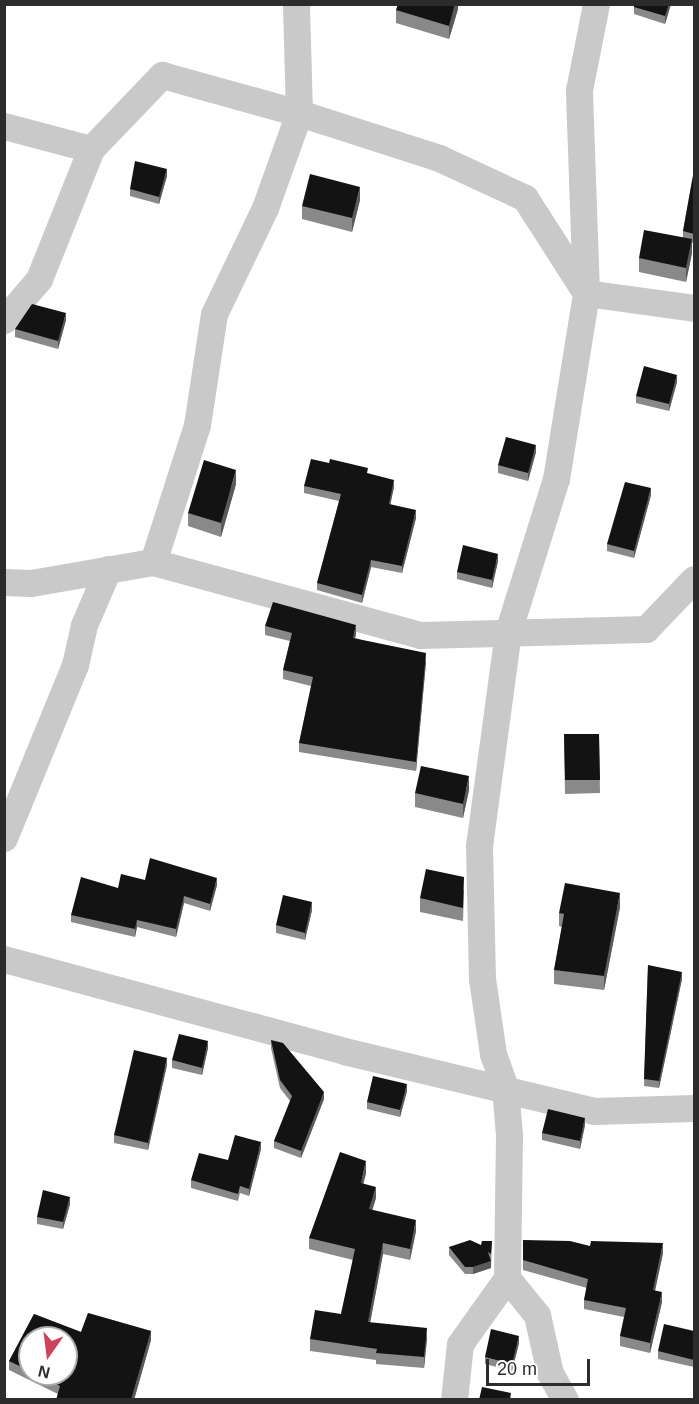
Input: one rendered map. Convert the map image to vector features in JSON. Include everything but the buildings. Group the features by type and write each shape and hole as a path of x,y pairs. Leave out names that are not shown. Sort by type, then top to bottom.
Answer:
{"street":[{"path":"153,562 197,425 214,314 265,208 299,113 296,4"},
{"path":"454,1400 460,1344 507,1278 509,1135 505,1088 493,1054 483,979 479,846 508,632 556,479 586,293 579,90 596,4"},
{"path":"4,320 39,279 91,149 162,75 299,113 439,158 525,198 586,293 694,308"},
{"path":"4,126 91,149"},
{"path":"4,582 31,583 153,562 420,635 646,629 694,579"},
{"path":"4,838 75,665 84,625 108,569"},
{"path":"4,959 344,1051 594,1111 694,1108"},
{"path":"507,1278 537,1315 550,1373 565,1400"}]}
